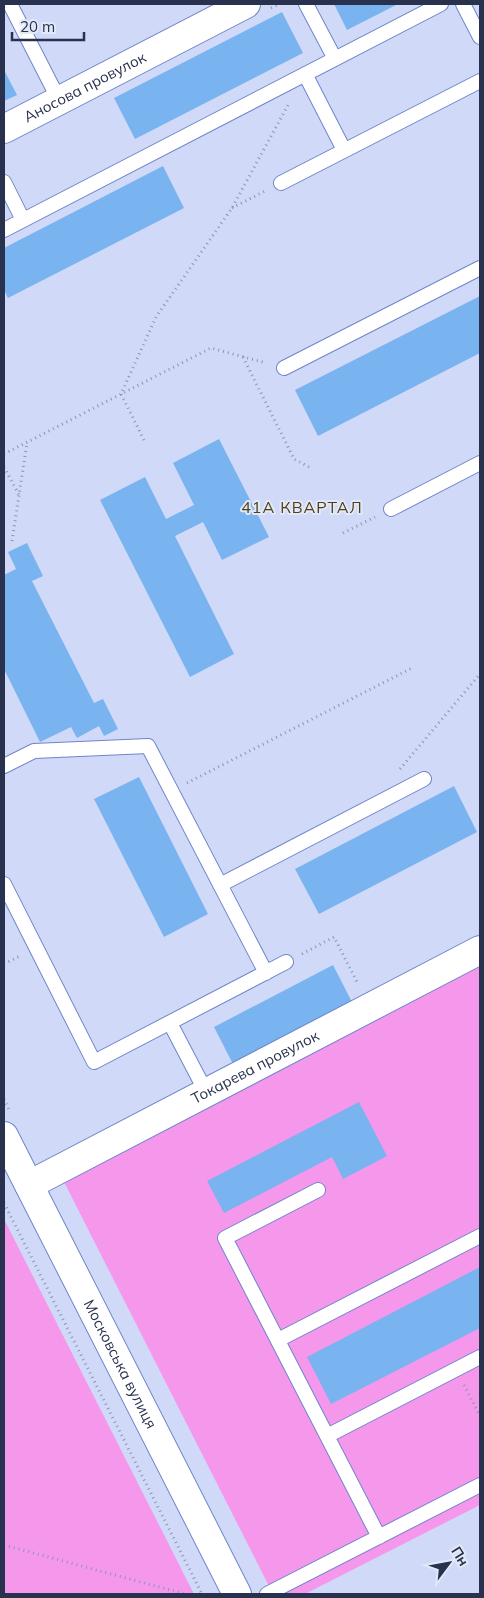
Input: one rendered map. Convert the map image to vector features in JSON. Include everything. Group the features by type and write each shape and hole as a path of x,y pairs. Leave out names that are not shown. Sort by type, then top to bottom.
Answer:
{"street":[{"name":"Аносова провулок","path":"4,129 246,4"},
{"name":"Токарева провулок","path":"29,1185 480,950"},
{"name":"Московська вулиця","path":"4,1136 228,1591"}],"lane":[{"path":"4,6 10,4 59,100"},
{"path":"306,4 335,59"},
{"path":"4,230 442,4"},
{"path":"463,4 480,37"},
{"path":"305,74 344,150"},
{"path":"281,183 480,81"},
{"path":"4,182 23,220"},
{"path":"284,368 480,268"},
{"path":"391,508 480,463"},
{"path":"4,766 34,751 148,746 266,973"},
{"path":"220,885 424,779"},
{"path":"4,884 94,1062 286,962"},
{"path":"170,1023 206,1092"},
{"path":"318,1190 225,1238 379,1537"},
{"path":"278,1340 480,1236"},
{"path":"327,1436 480,1357"},
{"path":"268,1594 480,1485"}],"path":[{"path":"121,394 156,317 232,208 305,74"},
{"path":"232,208 281,183"},
{"path":"4,454 211,348 284,368"},
{"path":"243,357 294,459 309,467"},
{"path":"121,394 144,440"},
{"path":"12,541 27,442"},
{"path":"4,466 19,495"},
{"path":"344,533 391,508"},
{"path":"171,791 412,668"},
{"path":"396,773 480,674"},
{"path":"286,962 334,937 370,1007"},
{"path":"4,1203 202,1594"},
{"path":"456,1369 480,1416"},
{"path":"4,1545 185,1594"}],"shaded area":[{"path":"480,957 480,1505 305,1594 273,1594 61,1176"},
{"path":"4,1219 194,1594 4,1594"}],"building":[{"path":"334,4 398,4 347,30"},
{"path":"282,12 303,53 135,139 114,98"},
{"path":"4,70 17,95 4,101"},
{"path":"163,166 184,208 8,298 4,290 4,248"},
{"path":"480,296 480,353 318,436 295,390"},
{"path":"219,439 269,537 222,560 203,522 175,536 234,654 190,677 100,500 145,477 166,519 194,505 173,463"},
{"path":"27,543 43,576 32,581 94,703 103,699 118,729 104,736 99,726 77,738 71,727 40,742 4,669 4,575 16,569 8,552"},
{"path":"139,777 208,914 164,937 94,799"},
{"path":"454,786 477,832 319,914 295,869"},
{"path":"333,965 353,1004 234,1066 214,1027"},
{"path":"359,1102 387,1156 343,1179 332,1157 224,1213 207,1181"},
{"path":"480,1267 480,1328 331,1404 307,1357"}],"district":[{"name":"41А КВАРТАЛ","path":"302,507"}]}
